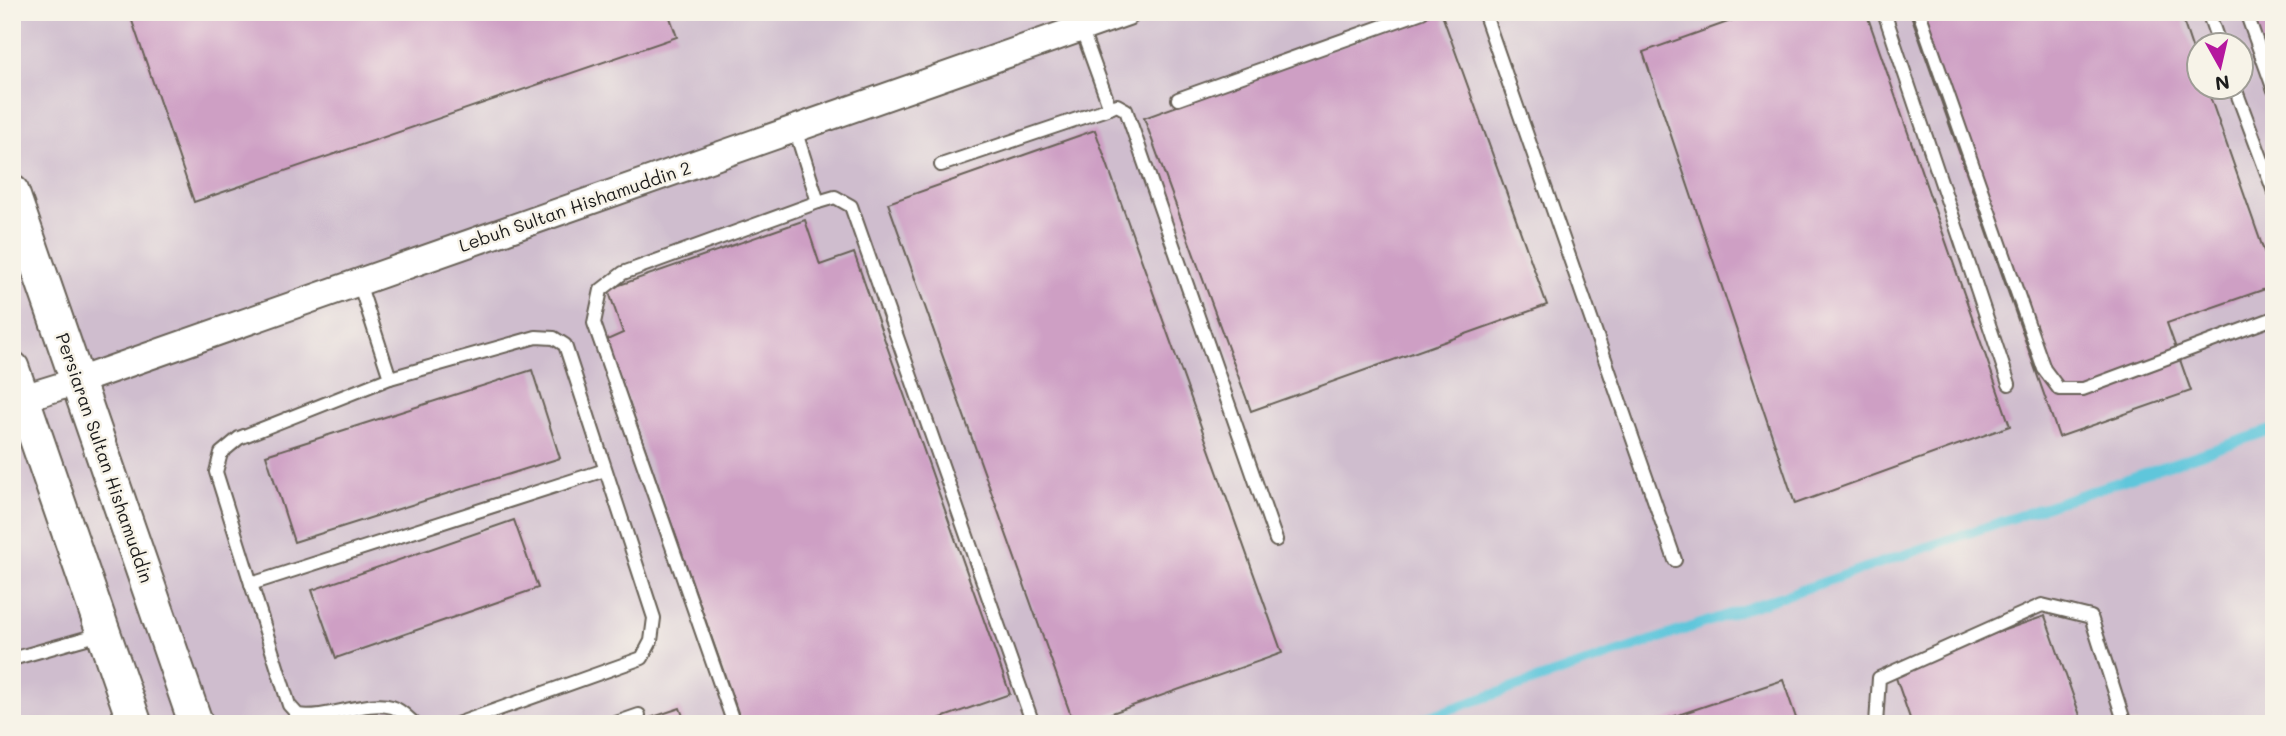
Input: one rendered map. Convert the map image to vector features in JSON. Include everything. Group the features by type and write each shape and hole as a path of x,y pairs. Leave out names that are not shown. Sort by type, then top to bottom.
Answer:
{"street":[{"name":"Lebuh Sultan Hishamuddin 2","path":"18,383 78,381 1127,12"},
{"name":"Persiaran Sultan Hishamuddin","path":"12,192 196,724"},
{"path":"18,383 135,724"}],"lane":[{"path":"1178,99 1422,12"},
{"path":"1484,12 1675,560"},
{"path":"1884,12 2009,384"},
{"path":"1919,12 2044,369 2059,389 2083,389 2274,318"},
{"path":"2208,12 2215,32"},
{"path":"2246,12 2274,90"},
{"path":"1081,28 1110,108"},
{"path":"2240,102 2274,192"},
{"path":"941,165 1110,108 1117,106 1126,110 1276,540"},
{"path":"794,129 818,202"},
{"path":"734,724 594,323 601,290 623,273 835,197 851,206 1032,724"},
{"path":"359,283 390,378"},
{"path":"415,724 395,707 380,705 311,717 298,715 289,705 216,472 221,453 239,438 390,378 536,337 554,338 565,345 654,618 651,641 642,658 457,724"},
{"path":"251,584 606,470"},
{"path":"1876,724 1879,678 2042,605 2091,617 2125,724"},
{"path":"12,659 104,633"},
{"path":"613,724 639,715"}],"shaded area":[{"path":"12,12 2274,12 2274,724 12,724"}],"building":[{"path":"129,12 668,12 677,37 194,202"},
{"path":"1441,12 1547,305 1251,411 1144,118"},
{"path":"1756,12 1866,12 2010,426 1795,504 1643,52"},
{"path":"1910,12 2180,12 2187,32 2184,32 2184,102 2212,102 2274,286 2167,323 2191,391 2059,437"},
{"path":"2249,12 2274,12 2274,83"},
{"path":"1095,130 1282,653 1081,724 1074,724 888,203"},
{"path":"805,220 820,265 854,253 1010,694 924,724 742,724 607,340 623,333 608,289"},
{"path":"532,370 560,458 294,542 266,455"},
{"path":"514,520 538,588 336,658 312,590"},
{"path":"2045,616 2083,724 1912,724 1893,669"},
{"path":"1783,680 1798,724 1654,723"},
{"path":"680,708 686,724 635,724 635,723"}],"waterway":[{"path":"1407,724 2274,429"}]}
